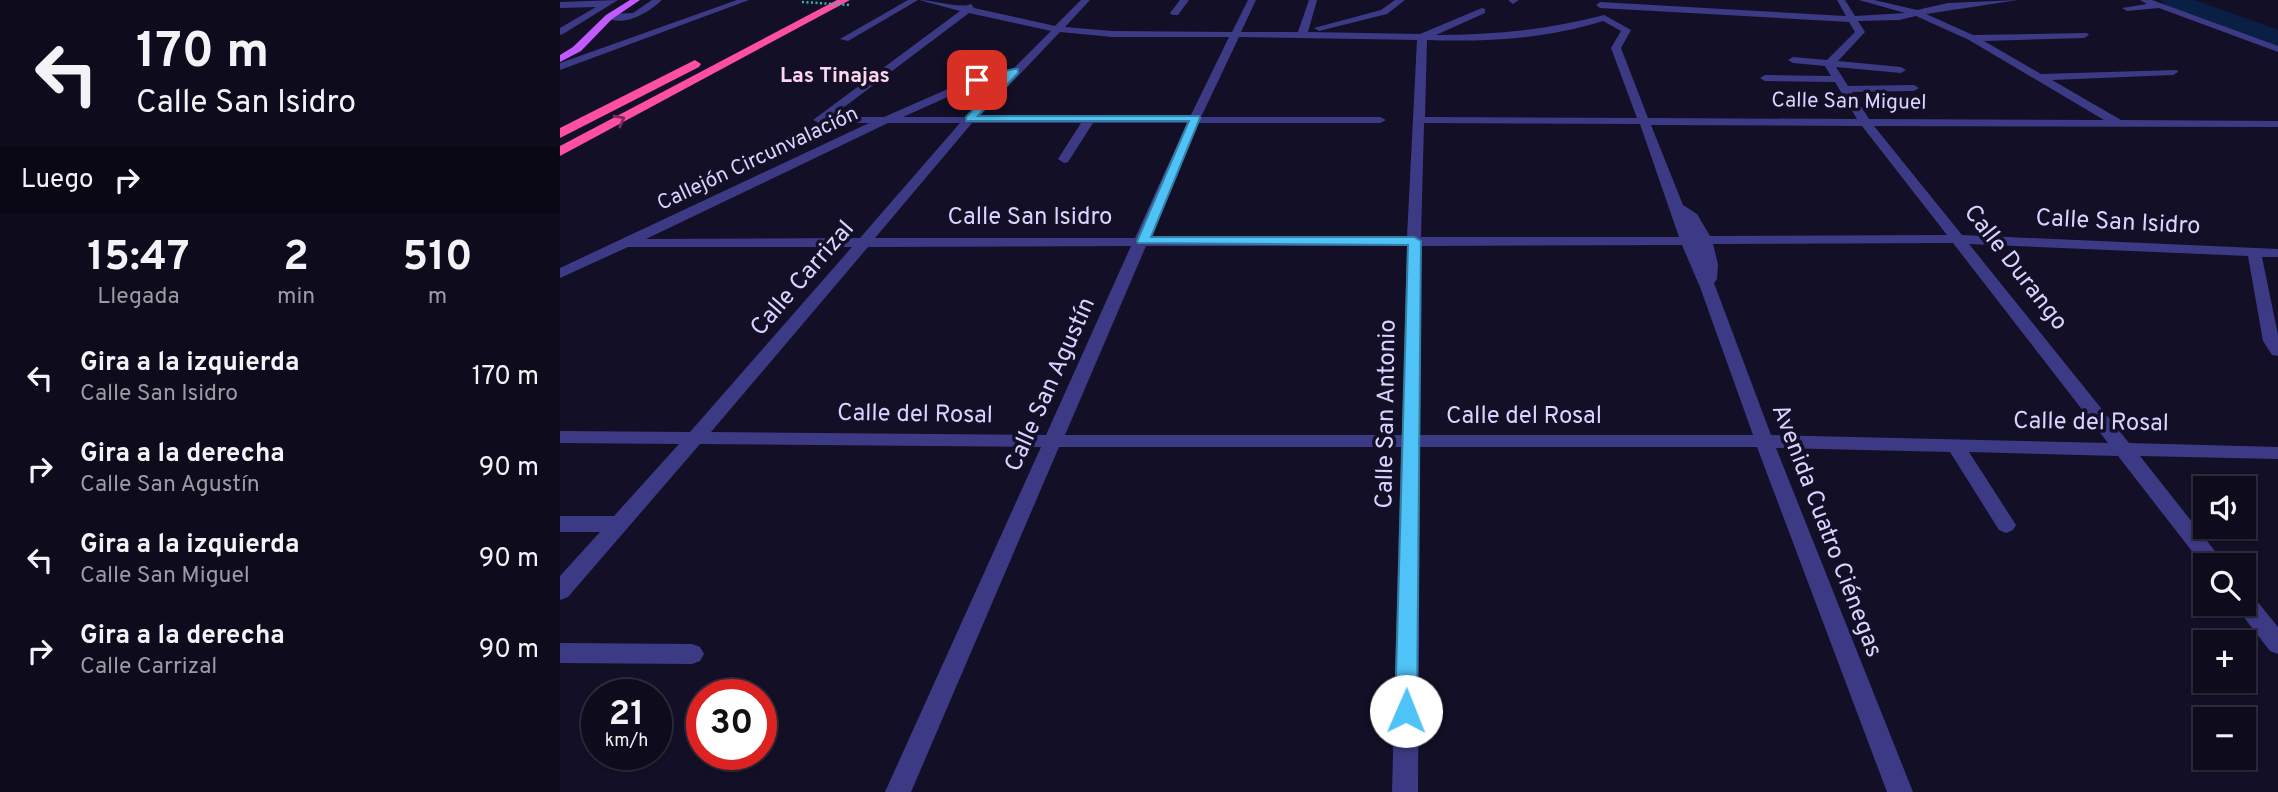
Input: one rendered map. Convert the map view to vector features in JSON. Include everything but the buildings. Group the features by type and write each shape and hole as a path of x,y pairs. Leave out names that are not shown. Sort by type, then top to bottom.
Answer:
{"highway":[{"path":"560,152 847,2"},
{"path":"560,134 806,3"}],"main road":[{"path":"560,59 577,50 609,17 636,0"}],"street":[{"path":"609,17 635,16 658,0"},
{"path":"560,67 746,0"},
{"path":"845,39 914,0"},
{"path":"923,0 1056,29 1112,34 1422,37 1541,35 1579,27 1601,7 1852,19 2014,0"},
{"path":"979,0 820,120 1380,120"},
{"name":"Calle Carrizal","path":"560,591 970,119 1086,0"},
{"path":"1164,34 1185,0"},
{"name":"Calle San Agustín","path":"898,792 1195,118 1252,0"},
{"path":"1302,34 1313,0"},
{"path":"1302,34 1384,12 1401,0"},
{"path":"1829,64 1860,32 1841,0"},
{"path":"1863,0 1917,13 1972,38 2120,124"},
{"path":"1952,0 1968,4"},
{"path":"2144,0 2278,49"},
{"path":"562,6 611,2"},
{"path":"560,32 611,2"},
{"path":"2127,8 2162,6"},
{"name":"Avenida Cuatro Ciénegas","path":"1601,7 1626,30 1616,48 1677,207 1695,241 1708,287 1764,441 1900,792"},
{"path":"1422,37 1482,11"},
{"path":"1972,38 2084,35"},
{"name":"Calle San Antonio","path":"1405,792 1414,241 1422,37"},
{"path":"1793,60 1901,70"},
{"name":"Calle Durango","path":"1829,64 1865,122 2205,553"},
{"name":"Callejón Circunvalación","path":"560,274 888,119 977,80 1014,71"},
{"path":"2041,77 2173,72"},
{"path":"1765,78 1914,88"},
{"path":"1064,159 1090,119"},
{"name":"Calle San Miguel","path":"1420,120 2278,124"},
{"name":"Calle San Isidro","path":"625,243 1960,239 2278,253"},
{"path":"2254,252 2271,341 2278,351"},
{"name":"Calle del Rosal","path":"560,437 697,436 1052,441 1764,441 2121,447 2278,453"},
{"path":"1955,445 2006,525"},
{"path":"560,524 619,524"},
{"path":"2256,616 2278,644"},
{"path":"560,653 692,654"}],"path":[{"path":"806,3 847,2"}],"waterway":[{"path":"2173,0 2278,39"}],"district":[{"name":"Las Tinajas","path":"835,76"}],"route":[{"path":"977,80 1014,71 970,119 1195,118 1143,241 1414,241 1406,711"}]}
